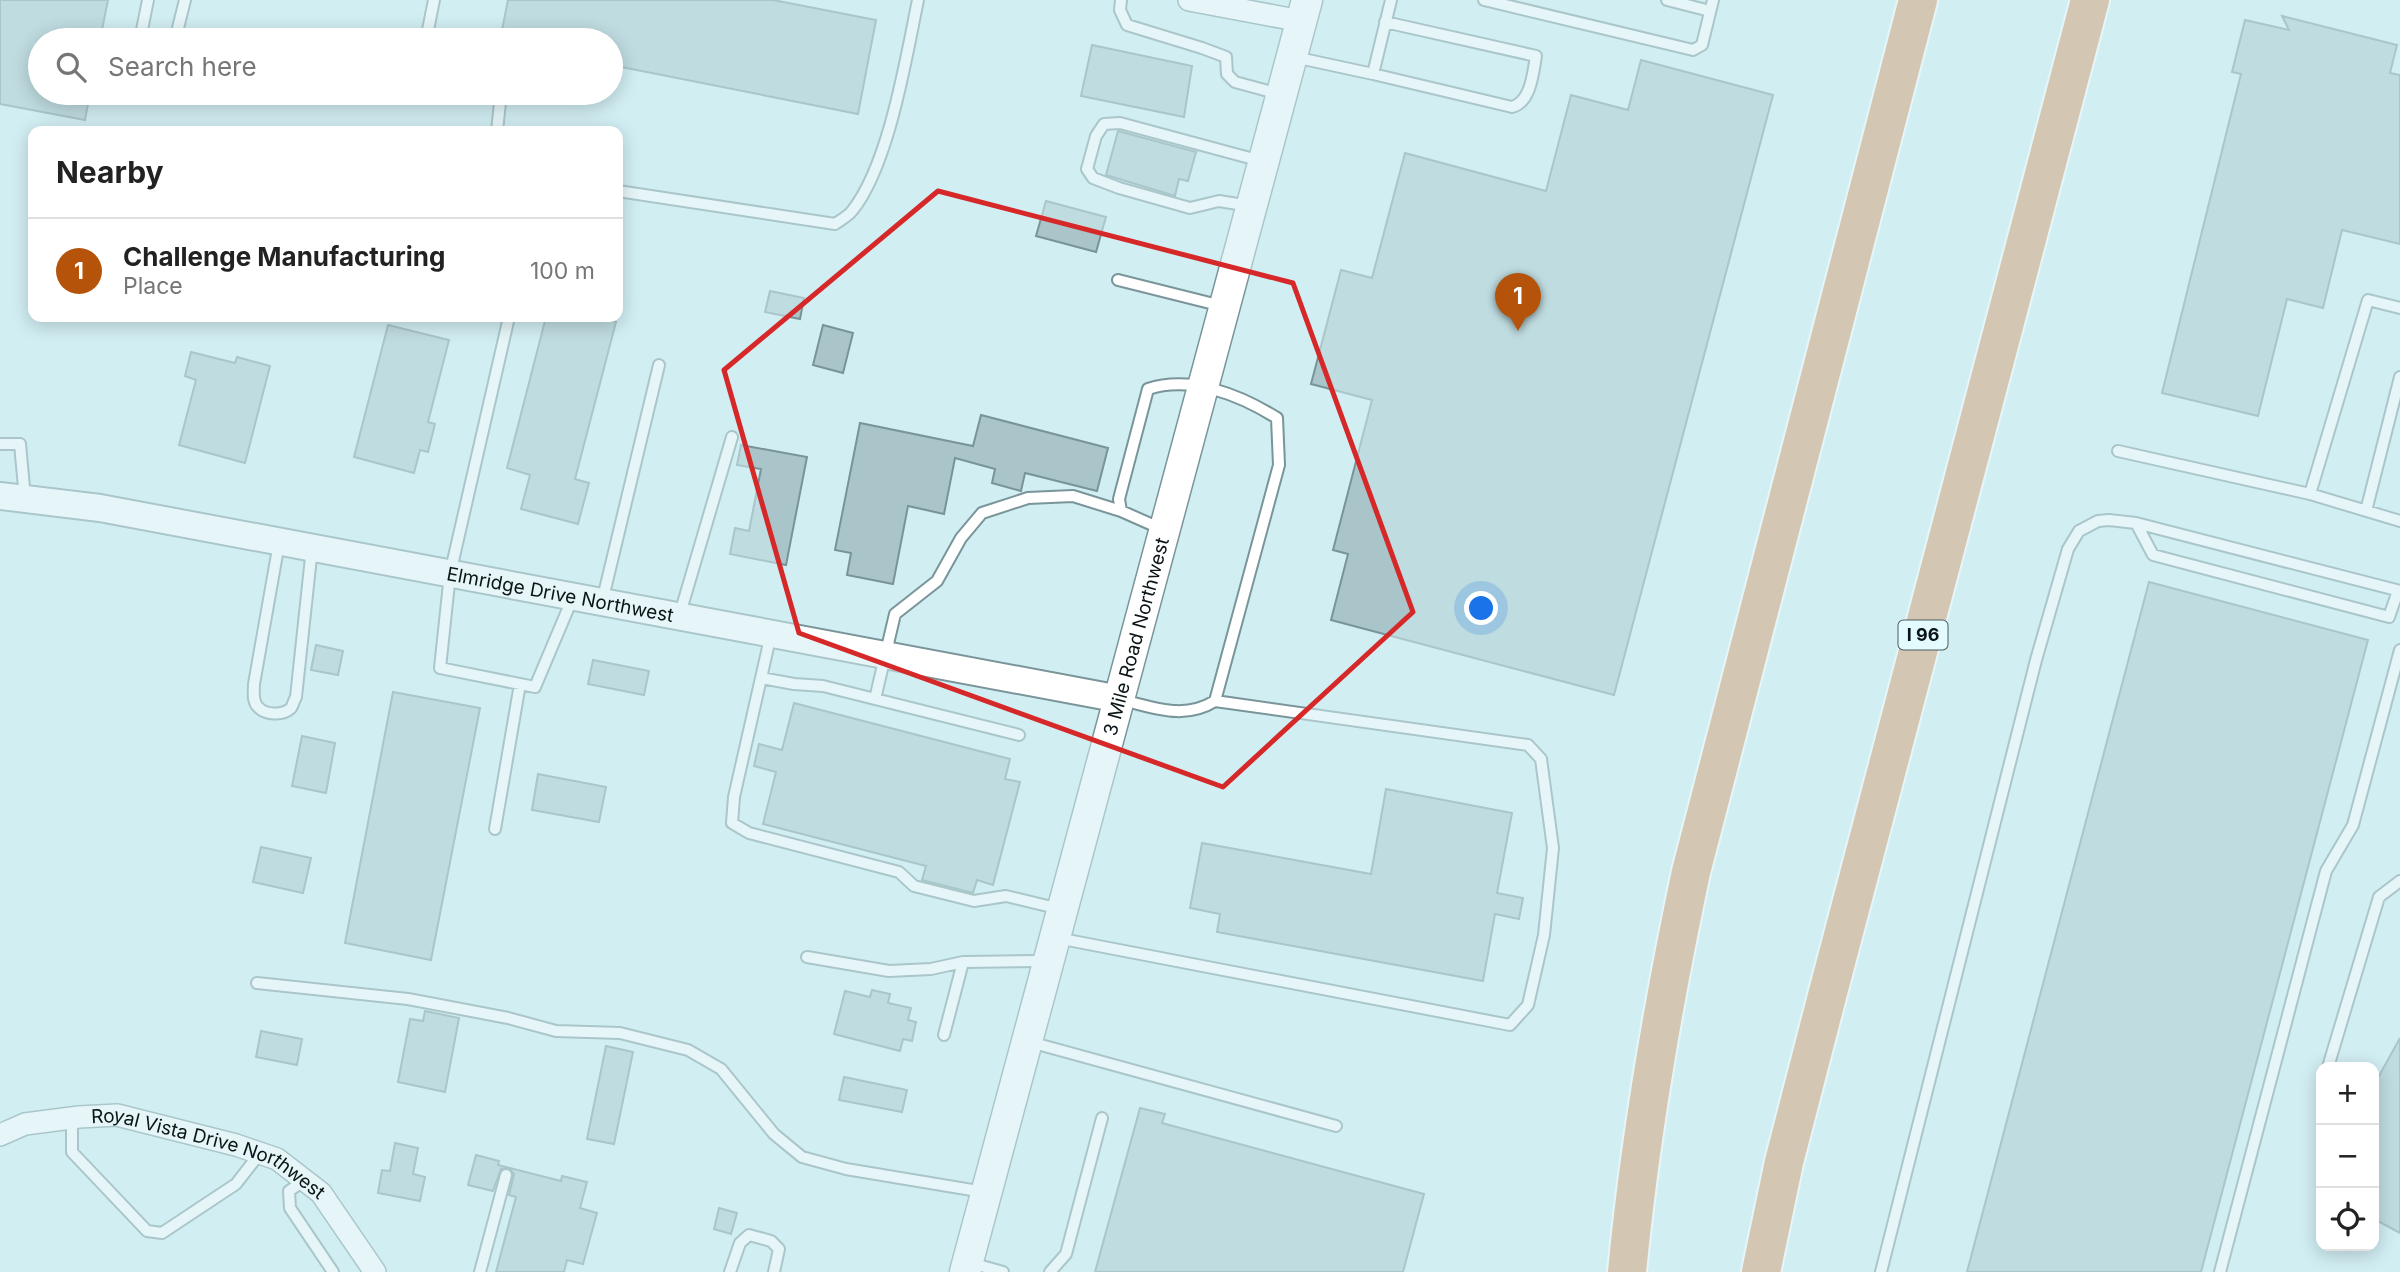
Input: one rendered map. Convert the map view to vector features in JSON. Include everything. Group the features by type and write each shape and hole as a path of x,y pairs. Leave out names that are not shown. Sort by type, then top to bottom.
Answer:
{"highway":[{"path":"1627,1272 1654,1065 1691,872 1917,0"},
{"name":"I 96","path":"1761,1272 1802,1095 2090,0"}],"main road":[{"name":"3 Mile Road Northwest","path":"967,1267 1304,11"}],"street":[{"path":"1189,0 1304,11"},
{"name":"Elmridge Drive Northwest","path":"12,497 100,508 1120,699"},
{"name":"Royal Vista Drive Northwest","path":"0,1135 25,1124 117,1115 277,1159 321,1193 375,1272"}],"lane":[{"path":"142,28 148,0"},
{"path":"178,28 185,0"},
{"path":"429,28 435,0"},
{"path":"623,192 835,224 852,212 869,182 883,146 901,82 918,0"},
{"path":"1121,0 1120,10 1128,25 1226,57 1227,74 1235,82 1281,95"},
{"path":"1373,74 1391,0"},
{"path":"1484,0 1693,50 1702,45 1712,5 1667,0"},
{"path":"1292,56 1512,107 1519,105 1525,98 1536,56 1385,22"},
{"path":"497,126 499,105"},
{"path":"1252,206 1219,201 1190,208 1119,188 1093,178 1087,169 1096,136 1104,124 1120,123 1263,162"},
{"path":"1118,281 1225,307"},
{"path":"2310,494 2368,300 2400,308"},
{"path":"508,322 450,574 440,668 535,687 573,597"},
{"path":"601,602 659,365"},
{"path":"2366,511 2400,377"},
{"path":"1121,511 1119,499 1148,389 1165,383 1203,387 1249,401 1277,418 1279,465 1215,701"},
{"path":"679,617 732,437"},
{"path":"0,444 20,444 12,497"},
{"path":"2118,451 2310,494 2400,521"},
{"path":"875,699 895,614 937,581 961,538 982,513 1028,498 1073,496 1121,511 1165,531"},
{"path":"1881,1272 2036,660 2068,549 2079,531 2088,525 2109,520 2136,523 2399,591 2389,617 2153,555 2136,523"},
{"path":"280,541 254,684 257,706 267,712 280,713 290,708 296,696 312,548"},
{"path":"771,634 734,797 732,823 749,833 900,872 914,886 974,901 1006,895 1056,936"},
{"path":"2220,1272 2326,871 2353,825 2400,650"},
{"path":"761,678 823,686 1020,735"},
{"path":"495,830 520,684"},
{"path":"807,957 889,971 931,970 1056,936 1510,1025 1528,1005 1544,935 1553,848 1541,758 1528,746 1215,701 1203,708 1177,713 1120,699"},
{"path":"2330,1062 2379,897 2400,881"},
{"path":"944,1035 963,962"},
{"path":"257,983 408,999 508,1018 556,1031 620,1033 688,1050 721,1069 774,1134 802,1157 846,1168 987,1193"},
{"path":"1027,1042 1336,1126"},
{"path":"72,1118 72,1152 147,1231 163,1234 236,1184 260,1153"},
{"path":"1050,1272 1066,1254 1102,1118"},
{"path":"480,1272 506,1175"},
{"path":"305,1180 289,1191 290,1208 333,1272"},
{"path":"730,1272 740,1243 749,1235 771,1241 779,1249 774,1272"},
{"path":"967,1267 1003,1272"}],"highlighted area":[{"path":"938,191 1293,283 1413,612 1223,787 799,633 724,370"}],"building":[{"path":"0,0 108,0 102,28 28,28 28,105 88,105 85,120 0,104"},
{"path":"508,0 773,0 876,20 858,114 623,67 623,28 502,28"},
{"path":"2282,16 2397,45 2390,73 2400,75 2400,244 2342,230 2323,308 2287,299 2258,416 2162,393 2241,74 2232,72 2245,20 2289,30"},
{"path":"1092,45 1192,66 1184,117 1081,96"},
{"path":"1641,60 1773,95 1614,695 1331,620 1348,554 1333,550 1372,400 1311,384 1341,270 1372,278 1405,153 1546,191 1571,95 1628,110"},
{"path":"1118,131 1196,152 1188,181 1179,179 1175,196 1106,175"},
{"path":"1046,201 1106,217 1096,252 1036,236"},
{"path":"770,291 804,298 800,319 765,312"},
{"path":"545,322 616,322 575,479 589,483 578,524 521,509 530,475 507,468"},
{"path":"388,325 449,340 428,422 435,424 428,452 420,450 414,473 354,457"},
{"path":"823,325 853,333 843,373 813,365"},
{"path":"191,352 235,363 237,357 270,366 245,463 179,445 196,380 185,376"},
{"path":"981,415 1108,448 1097,491 1025,473 1021,491 992,483 995,469 955,458 944,514 908,506 893,584 847,575 851,553 835,550 860,423 973,446"},
{"path":"741,445 807,457 786,565 730,554 735,528 749,531 761,469 737,465"},
{"path":"2149,582 2368,640 2201,1272 1967,1272"},
{"path":"316,645 343,651 338,675 311,670"},
{"path":"593,660 649,671 644,695 588,684"},
{"path":"393,692 480,708 431,960 345,943"},
{"path":"794,703 1010,759 1005,779 1020,782 993,885 977,880 973,893 922,880 926,866 763,824 776,772 754,766 759,744 782,750"},
{"path":"302,736 335,743 326,793 292,786"},
{"path":"538,774 606,787 599,822 532,810"},
{"path":"1386,789 1512,813 1497,893 1523,898 1519,919 1495,914 1483,981 1217,932 1220,914 1190,908 1202,843 1371,874"},
{"path":"261,847 311,858 303,893 253,882"},
{"path":"872,990 890,994 888,1003 911,1008 908,1020 916,1022 912,1041 903,1039 900,1051 834,1034 845,991 870,997"},
{"path":"425,1011 459,1018 445,1092 398,1082 410,1019 423,1021"},
{"path":"261,1031 302,1039 297,1065 256,1057"},
{"path":"2400,1038 2400,1233 2379,1222 2379,1076"},
{"path":"606,1046 633,1052 614,1144 587,1139"},
{"path":"844,1077 907,1090 902,1112 839,1100"},
{"path":"1140,1108 1165,1114 1162,1123 1424,1194 1403,1272 1095,1272"},
{"path":"395,1143 418,1148 413,1174 425,1177 420,1201 378,1193 382,1170 390,1171"},
{"path":"476,1155 499,1161 498,1165 561,1181 562,1176 587,1182 580,1208 597,1213 583,1264 567,1260 564,1272 496,1272 516,1197 509,1195 514,1174 509,1168 501,1169 493,1191 468,1185"},
{"path":"719,1208 737,1213 731,1234 714,1229"}],"place":[{"name":"Challenge Manufacturing","path":"1518,331"}]}
